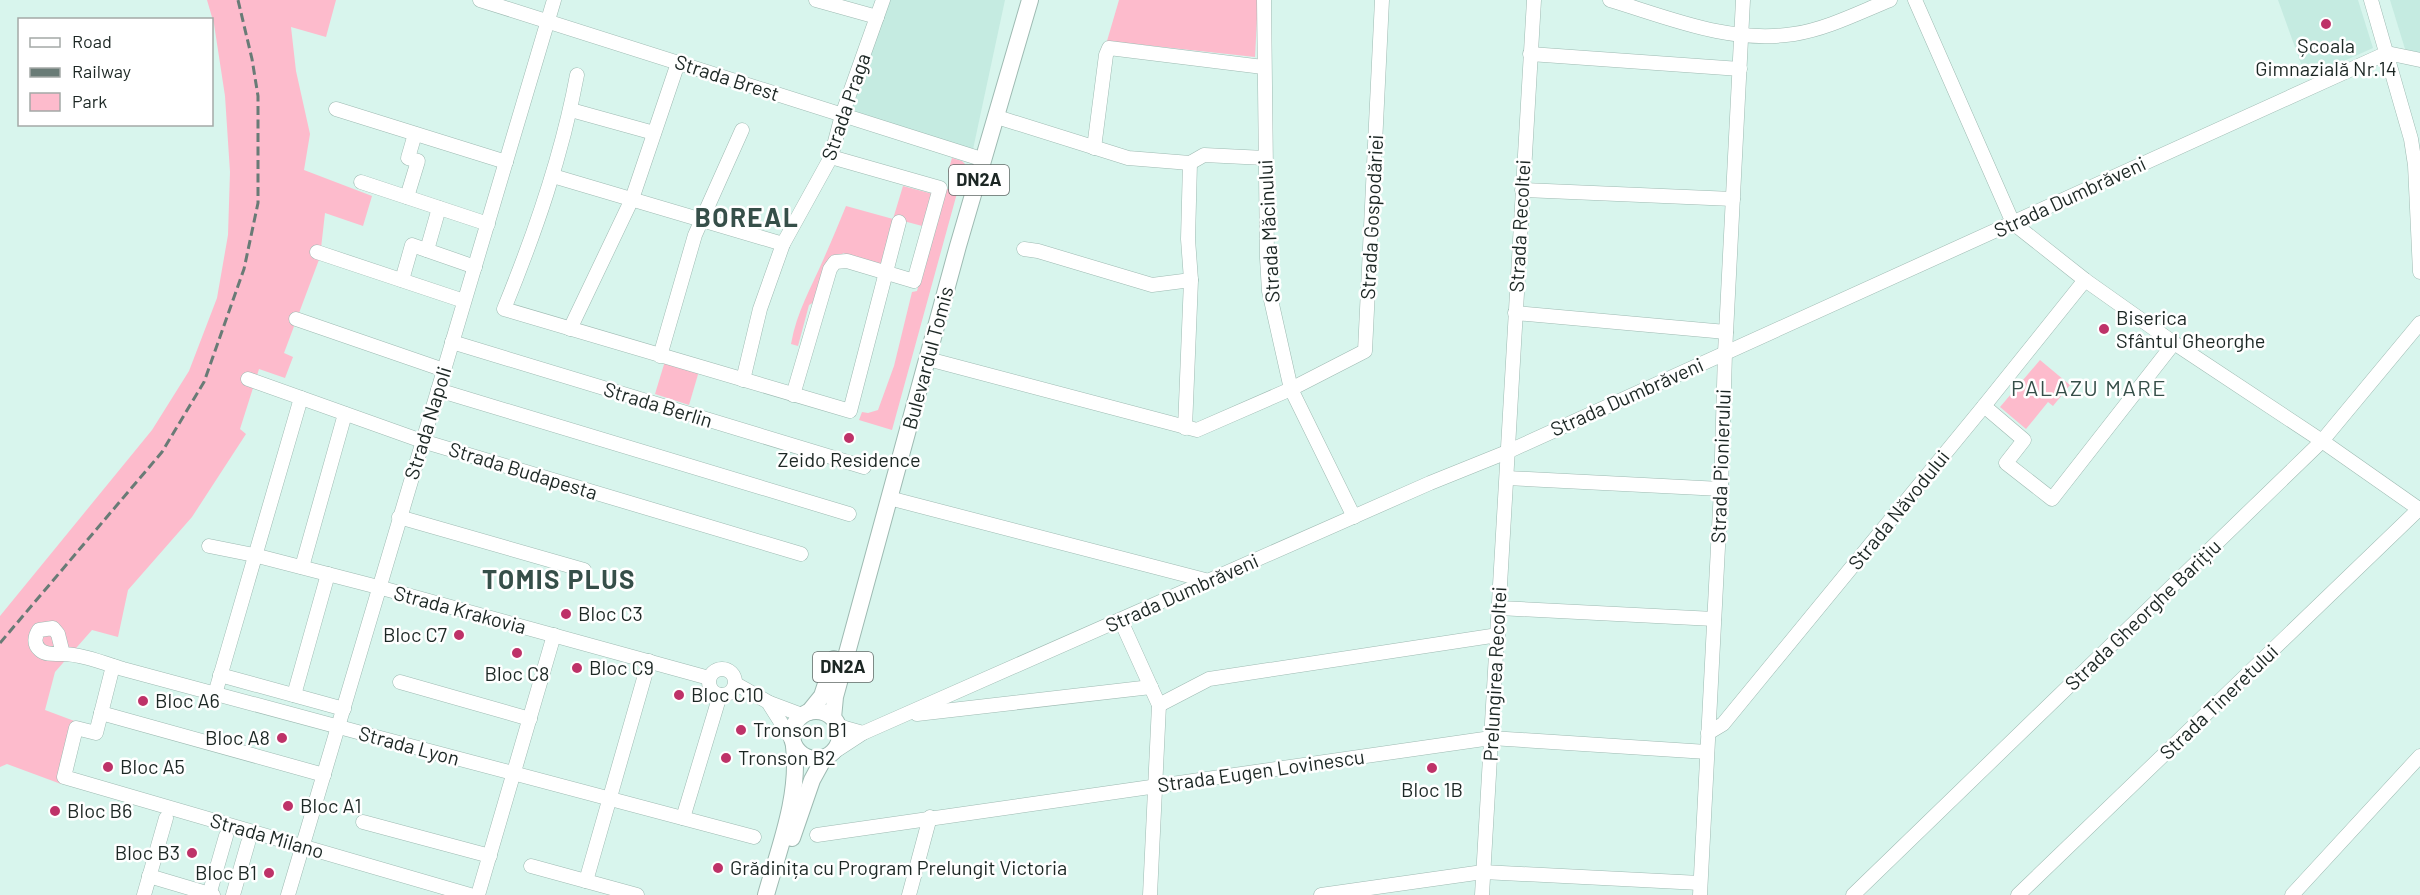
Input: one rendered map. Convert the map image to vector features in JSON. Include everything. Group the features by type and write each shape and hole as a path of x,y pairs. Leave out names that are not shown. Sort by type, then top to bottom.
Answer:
{"main road":[{"name":"Bulevardul Tomis","path":"805,714 822,696 837,651 1018,0"},
{"name":"Bulevardul Tomis","path":"836,722 835,697 1030,0"},
{"name":"DN2A","path":"766,895 787,818 796,774 793,726 805,714 824,712 836,722 840,742 812,780 776,895"},
{"path":"793,743 807,758 829,755"}],"street":[{"name":"Strada Brest","path":"480,0 975,157"},
{"name":"Strada Napoli","path":"288,895 378,587 555,0"},
{"path":"816,0 877,17"},
{"name":"Strada Praga","path":"743,380 759,309 783,244 831,157 842,115 883,0"},
{"name":"Strada Măcinului","path":"1264,0 1263,67 1269,291 1291,388 1354,517"},
{"name":"Strada Gospodăriei","path":"1291,388 1365,351 1382,0"},
{"name":"Strada Recoltei","path":"1507,452 1534,0"},
{"path":"1610,0 1720,33 1742,36 1796,34 1890,0"},
{"name":"Strada Pionierului","path":"1700,889 1743,0"},
{"path":"1915,0 2013,223 2085,280 2174,343 2420,509"},
{"path":"2371,0 2411,139 2419,209 2420,272"},
{"path":"1094,148 1106,55 1109,48 1263,67"},
{"path":"2387,53 2420,60"},
{"name":"Strada Dumbrăveni","path":"829,755 863,733 1507,452 2387,53"},
{"path":"1530,54 1740,69"},
{"path":"570,329 632,199 678,63"},
{"path":"577,75 571,110 553,176 525,258 504,309 850,411 899,222"},
{"path":"336,109 506,162"},
{"path":"571,110 654,134"},
{"path":"998,117 1128,158 1190,163 1204,155 1265,158"},
{"path":"660,356 694,235 742,130"},
{"path":"407,197 418,161 408,158 415,134"},
{"path":"793,395 826,279 835,262 847,261 914,281 940,188 831,157"},
{"path":"1185,428 1191,280 1188,239 1190,163"},
{"path":"553,176 783,244"},
{"path":"361,182 488,224"},
{"path":"1522,190 1733,199"},
{"path":"427,250 439,208"},
{"path":"402,280 412,245 475,267"},
{"path":"1024,249 1038,251 1152,285 1191,280"},
{"path":"316,252 465,301"},
{"name":"Strada Năvodului","path":"1708,733 1723,724 2085,280"},
{"path":"1515,313 1726,332"},
{"path":"296,319 444,370"},
{"name":"Strada Gheorghe Barițiu","path":"1854,895 2322,441 2420,323"},
{"name":"Strada Berlin","path":"452,342 864,467"},
{"path":"1984,406 2024,440 2006,463 2052,499 2174,343"},
{"path":"928,359 1197,430 1291,388"},
{"name":"Strada Budapesta","path":"248,379 422,441 801,554"},
{"path":"438,390 849,514"},
{"path":"215,694 301,398"},
{"path":"302,567 345,414"},
{"name":"Prelungirea Recoltei","path":"1482,895 1507,452"},
{"path":"1507,478 1721,489"},
{"path":"889,498 1209,581"},
{"name":"Strada Tineretului","path":"2018,895 2420,509"},
{"path":"399,517 584,570"},
{"name":"Strada Krakovia","path":"209,546 254,555 378,587 709,678"},
{"path":"294,695 327,574"},
{"path":"1499,608 1714,619"},
{"path":"1120,621 1159,705 1150,895"},
{"path":"478,895 554,635"},
{"path":"1159,705 1209,679 1498,635"},
{"name":"Strada Lyon","path":"63,654 754,837"},
{"path":"586,881 649,662"},
{"path":"113,666 101,713 324,775"},
{"path":"720,695 711,689 709,678 715,670 723,668 732,672 736,684 768,702 805,714"},
{"name":"Strada Lyon","path":"220,675 344,709"},
{"path":"400,682 530,719"},
{"path":"720,695 730,692 736,684"},
{"path":"903,716 1151,687"},
{"path":"683,818 720,695"},
{"path":"768,702 793,743"},
{"name":"Strada Milano","path":"101,713 96,733 76,728 64,777 470,895"},
{"path":"836,722 863,733"},
{"name":"Strada Eugen Lovinescu","path":"817,834 1491,738 1707,752"},
{"path":"2292,895 2420,756"},
{"path":"144,895 166,818"},
{"path":"909,895 930,818"},
{"path":"363,822 490,856"},
{"path":"149,876 211,895 226,836"},
{"path":"233,895 248,843"},
{"path":"531,866 637,895"},
{"path":"1321,895 1483,872 1700,889"}],"shaded area":[{"path":"879,0 1005,0 972,154 840,110"},
{"name":"Școala Gimnazială Nr.14","path":"2278,0 2358,0 2373,48 2306,78"},
{"path":"2390,0 2420,0 2420,53 2405,49"}],"green space":[{"path":"207,0 336,0 326,37 291,27 296,71 310,134 304,170 372,196 363,226 325,213 320,257 284,353 293,357 285,378 259,369 240,429 246,434 192,517 128,590 118,637 92,630 55,672 45,710 77,722 61,784 7,764 0,767 0,616 152,430 189,371 217,298 228,235 230,172 225,96 212,18"},
{"path":"1119,0 1258,0 1255,57 1107,41"},
{"path":"952,158 965,164 892,430 859,420 862,412 878,410 894,366 912,292 917,291 946,189 950,189 954,174 948,172"},
{"path":"903,186 933,194 926,227 896,219 883,268 843,253 816,301 809,305 798,346 791,344 801,310 846,206 893,219"},
{"path":"2040,360 2070,385 2053,406 2048,402 2026,429 2000,407"},
{"path":"665,361 699,371 689,405 655,394"}],"railway":[{"path":"0,643 162,452 204,382 244,269 258,203 258,96 238,0"}],"place":[{"name":"Școala Gimnazială Nr.14","path":"2326,24"},
{"name":"Biserica Sfântul Gheorghe","path":"2104,329"},
{"name":"Zeido Residence","path":"849,438"},
{"name":"Bloc C3","path":"566,614"},
{"name":"Bloc C7","path":"459,635"},
{"name":"Bloc C8","path":"517,653"},
{"name":"Bloc C9","path":"577,668"},
{"name":"Bloc C10","path":"679,695"},
{"name":"Bloc A6","path":"143,701"},
{"name":"Tronson B1","path":"741,730"},
{"name":"Bloc A8","path":"282,738"},
{"name":"Tronson B2","path":"726,758"},
{"name":"Bloc A5","path":"108,767"},
{"name":"Bloc 1B","path":"1432,768"},
{"name":"Bloc A1","path":"288,806"},
{"name":"Bloc B6","path":"55,811"},
{"name":"Bloc B3","path":"192,853"},
{"name":"Grădinița cu Program Prelungit Victoria","path":"718,868"},
{"name":"Bloc B1","path":"269,873"}],"district":[{"name":"BOREAL","path":"747,218"},
{"name":"PALAZU MARE","path":"2089,388"},
{"name":"TOMIS PLUS","path":"559,580"}]}
